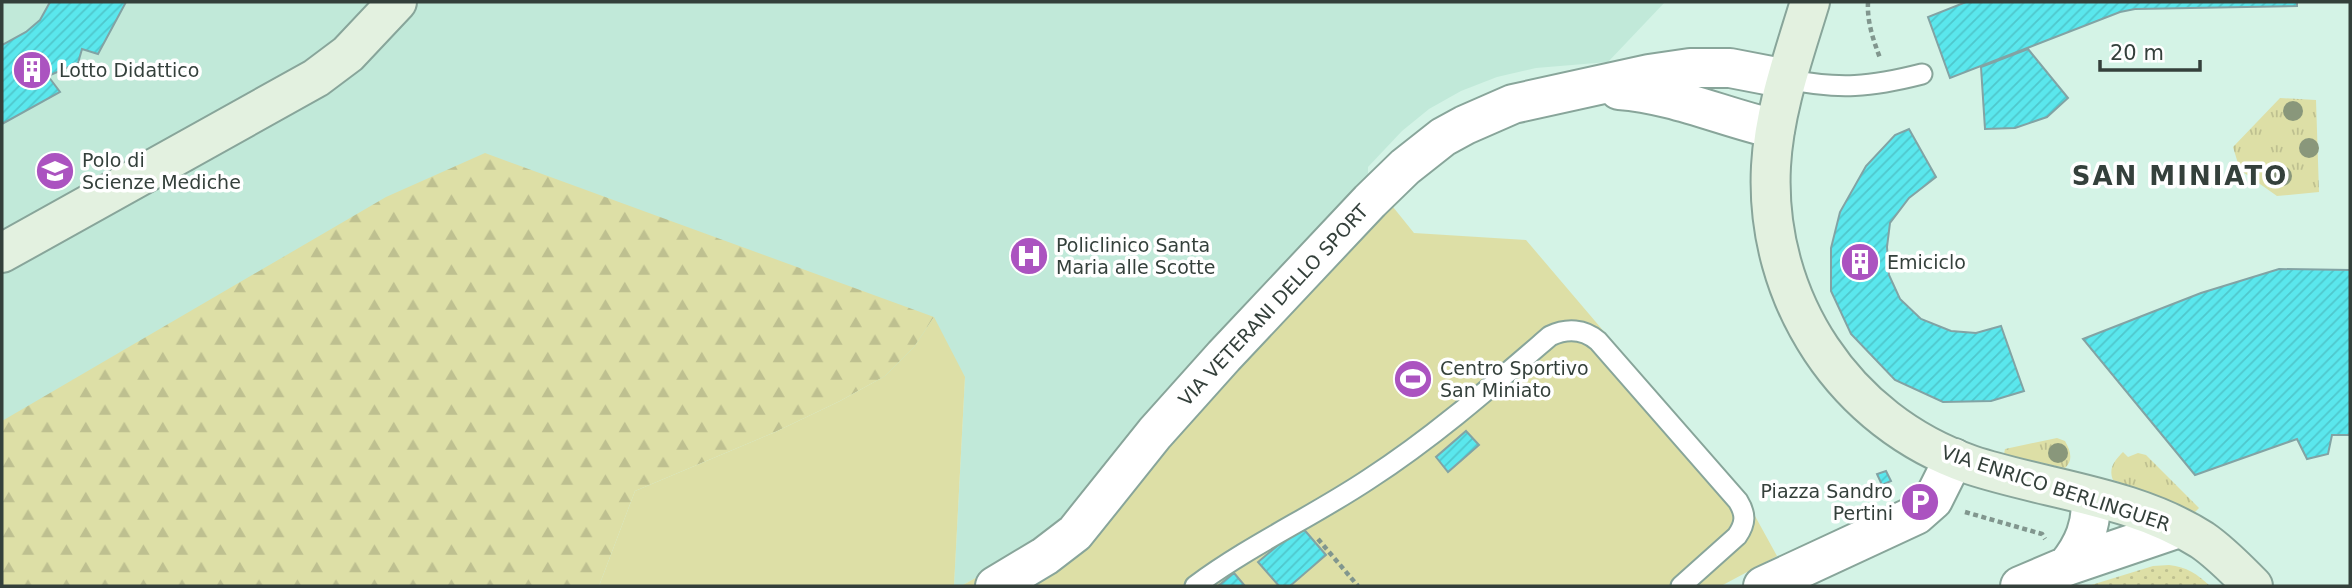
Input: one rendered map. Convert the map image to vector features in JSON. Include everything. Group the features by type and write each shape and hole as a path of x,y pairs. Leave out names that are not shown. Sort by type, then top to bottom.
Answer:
{"street":[{"path":"2,253 316,78 348,54 397,2"},
{"name":"VIA ENRICO BERLINGUER","path":"1810,2 1775,129 1770,183 1776,243 1784,278 1808,329 1833,368 1876,412 1914,439 1954,458 1994,472 2130,508 2179,528 2214,548 2253,586"},
{"name":"VIA VETERANI DELLO SPORT","path":"995,586 1045,556 1074,533 1155,433 1370,201 1425,151 1465,125 1513,104 1649,74 1690,68 1730,68 1787,79"},
{"name":"VIA VETERANI DELLO SPORT","path":"1592,88 1627,90 1671,99 1775,129"},
{"path":"1763,586 1916,515 1933,500 1954,458"},
{"path":"2058,554 2078,553 2091,520 2091,497"},
{"path":"2020,586 2058,554 2179,528"}],"lane":[{"name":"VIA VETERANI DELLO SPORT","path":"1787,79 1843,87 1889,82 1922,74"},
{"path":"1195,586 1228,563 1369,480 1414,449 1550,336 1563,331 1583,332 1598,341 1738,500 1744,511 1743,528 1737,536 1681,586"}],"path":[{"path":"1868,2 1870,32 1889,82"},
{"path":"1961,510 2042,534 2058,554"},
{"path":"1301,520 1358,586"}],"shaded area":[{"name":"Policlinico Santa Maria alle Scotte","path":"2,2 1665,2 1608,62 1536,68 1497,77 1461,91 1429,109 1402,131 1368,167 1368,176 1238,315 1051,529 1026,550 961,586 954,586 965,377 2,421"}],"green space":[{"path":"2280,98 2316,100 2319,192 2277,196 2240,170 2233,147"},
{"path":"485,153 934,317 914,347 885,376 773,433 635,491 599,586 2,586 2,421 386,197"},
{"name":"Centro Sportivo San Miniato","path":"1368,176 1414,233 1526,240 1744,496 1777,556 1721,586 961,586 1026,550 1051,529 1238,315"},
{"path":"934,317 965,377 954,586 599,586 635,491 773,433 885,376 914,347"},
{"path":"2057,438 2065,441 2070,451 2070,462 2065,468 2004,454 2005,449"},
{"path":"2123,452 2128,457 2138,453 2146,455 2199,508 2194,513 2153,494 2113,480 2112,468"},
{"path":"2169,565 2191,572 2210,586 2088,586 2153,566"}],"building":[{"name":"Lotto Didattico","path":"50,2 126,2 98,54 82,49 78,63 48,76 60,92 2,124 2,45 26,32 40,20"},
{"path":"1966,2 2297,2 2297,6 2135,9 2120,12 1950,78 1928,17"},
{"path":"2028,49 2068,98 2047,117 2015,128 1985,129 1981,67"},
{"name":"Emiciclo","path":"1909,129 1936,177 1909,198 1890,223 1887,247 1889,275 1900,299 1921,319 1951,331 1976,333 2001,326 2024,391 1991,401 1943,402 1895,380 1851,334 1831,291 1831,248 1840,212 1866,166 1895,135"},
{"path":"2279,269 2350,270 2350,435 2332,435 2328,454 2307,459 2297,439 2195,475 2083,339 2201,293"},
{"path":"1466,431 1479,445 1448,472 1436,457"},
{"path":"1886,471 1891,481 1882,485 1877,474"},
{"path":"1301,526 1326,555 1290,586 1279,586 1258,562"},
{"path":"1234,573 1245,586 1218,586"}],"place":[{"name":"Lotto Didattico","path":"32,70"},
{"name":"Polo di Scienze Mediche","path":"55,171"},
{"name":"Policlinico Santa Maria alle Scotte","path":"1029,256"},
{"name":"Emiciclo","path":"1860,262"},
{"name":"Centro Sportivo San Miniato","path":"1413,379"},
{"name":"Piazza Sandro Pertini","path":"1920,502"}],"district":[{"name":"SAN MINIATO","path":"2180,176"}]}
